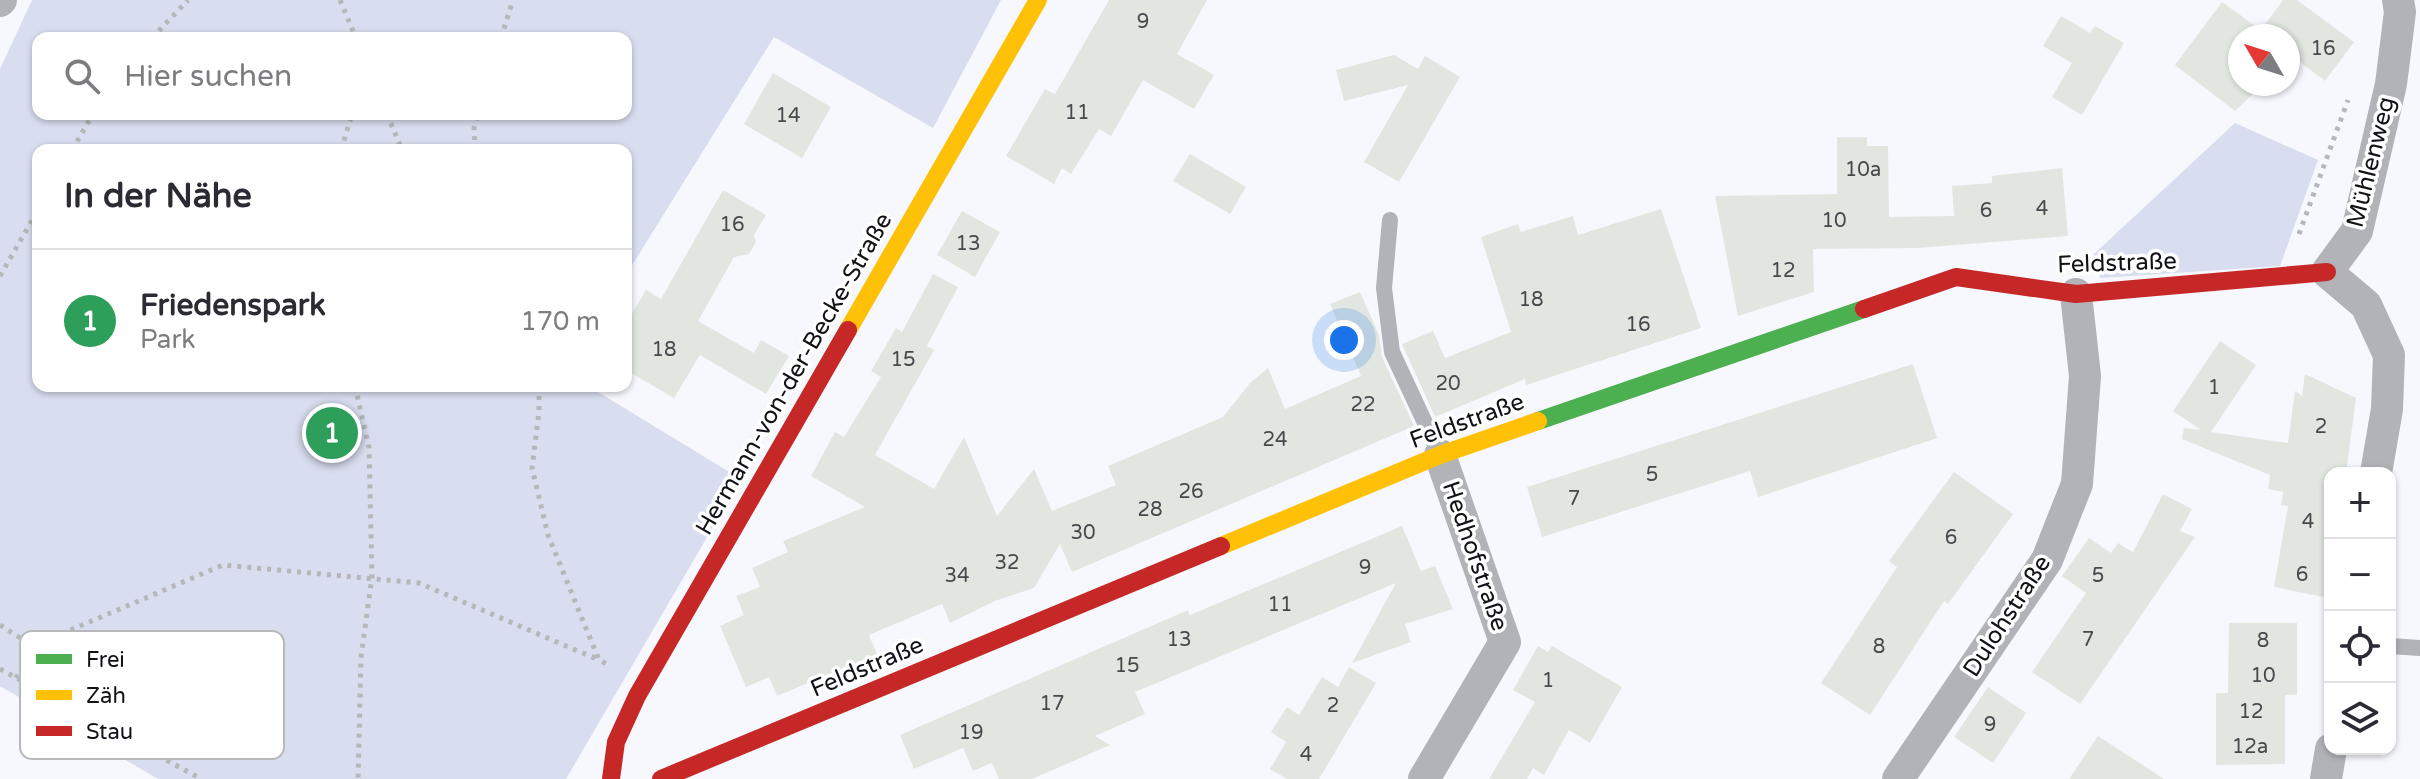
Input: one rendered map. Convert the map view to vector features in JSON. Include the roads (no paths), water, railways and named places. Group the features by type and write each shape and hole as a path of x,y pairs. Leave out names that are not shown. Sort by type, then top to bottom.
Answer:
{"street":[{"name":"Hermann-von-der-Becke-Straße","path":"611,779 611,765 620,729 643,685 1038,0"},
{"name":"Mühlenweg","path":"2327,272 2357,231 2406,9"},
{"name":"Feldstraße","path":"661,779 1440,455 1956,277 2076,294 2327,272"},
{"path":"2327,272 2366,305 2389,355 2387,409 2377,467"},
{"name":"Dulohstraße","path":"1898,779 2047,560 2077,484 2085,376 2076,294"},
{"name":"Hedhofstraße","path":"1424,779 1505,642 1440,455"},
{"path":"2326,779 2330,755"}],"lane":[{"path":"1390,220 1384,288 1392,352 1440,455"},
{"path":"2396,646 2420,648"}],"place":[{"name":"Friedenspark","path":"332,433"}]}
